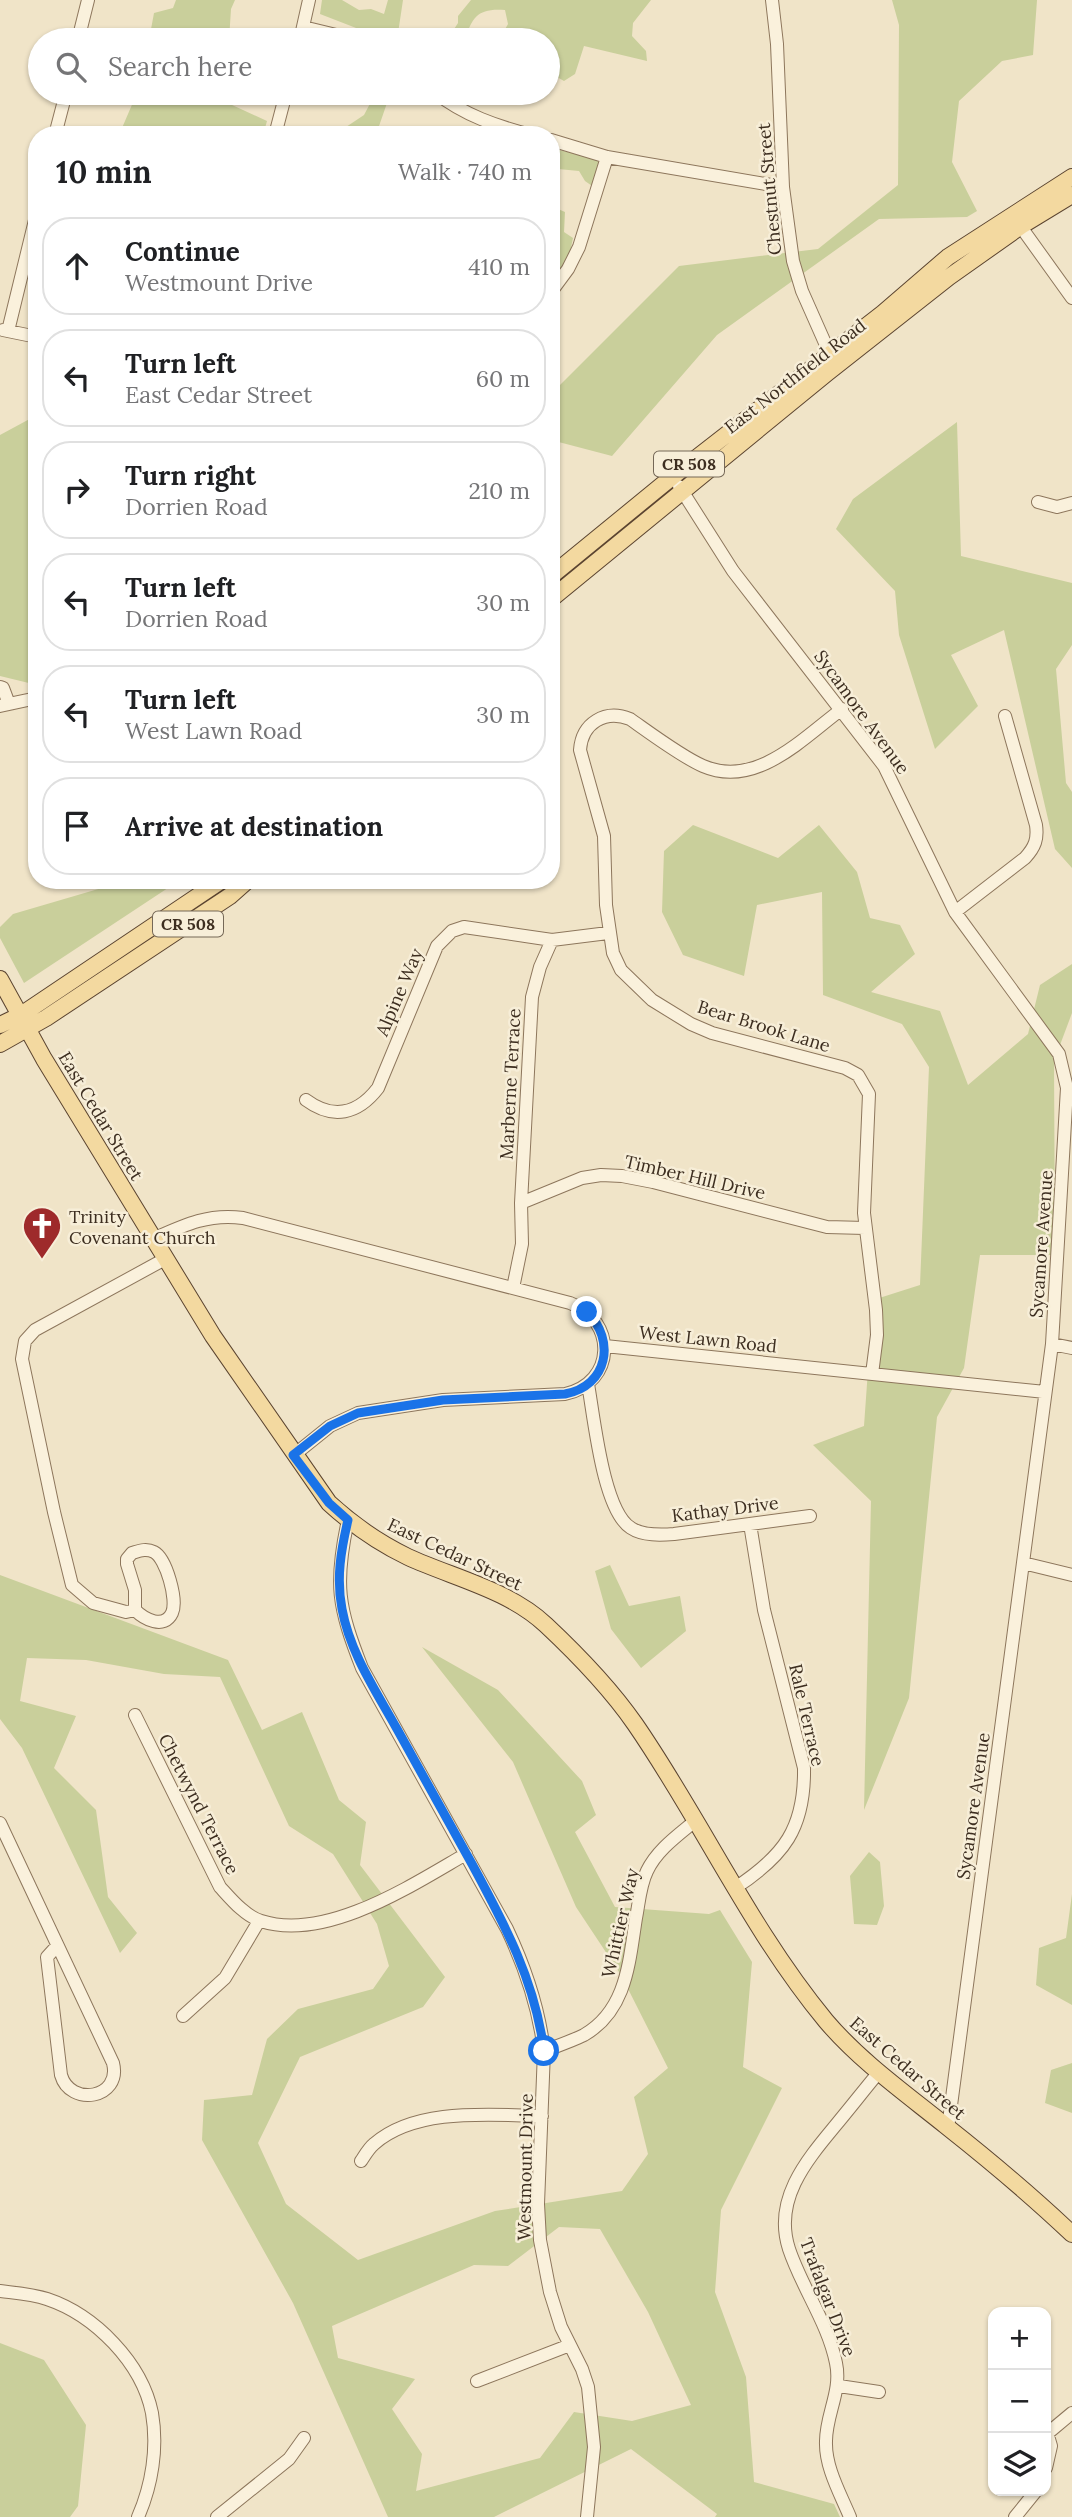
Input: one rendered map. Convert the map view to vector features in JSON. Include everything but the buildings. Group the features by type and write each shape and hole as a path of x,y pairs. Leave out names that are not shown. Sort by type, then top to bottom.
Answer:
{"main road":[{"name":"East Northfield Road","path":"1017,220 1072,177"},
{"name":"East Northfield Road","path":"560,591 833,361 948,257 1017,220 1072,195"},
{"name":"East Northfield Road","path":"560,569 672,477 833,361"},
{"path":"560,577 569,583"},
{"name":"CR 508","path":"0,1044 24,1022 209,889"},
{"name":"CR 508","path":"0,1025 24,1022 238,889"},
{"name":"East Cedar Street","path":"0,979 213,1336 293,1455 329,1503 348,1520 382,1543 515,1601 544,1622 596,1675 634,1722 762,1935 826,2022 879,2072 1072,2234"}],"street":[{"path":"81,28 88,0"},
{"path":"307,28 303,27 309,0"},
{"name":"Chestnut Street","path":"772,0 777,44 783,187 796,277 833,361"},
{"path":"57,126 63,105"},
{"path":"277,126 283,105"},
{"path":"451,105 498,126"},
{"path":"560,143 607,157 783,187"},
{"path":"560,279 579,247 607,157"},
{"path":"1017,220 1072,298"},
{"path":"28,244 4,330 28,335"},
{"name":"Sycamore Avenue","path":"672,477 733,570 884,766 955,912 1069,1071 1068,1149 1052,1344 948,2128"},
{"path":"1038,502 1057,507 1072,503"},
{"path":"0,687 8,696 5,705"},
{"path":"5,705 28,700"},
{"name":"Bear Brook Lane","path":"842,709 771,761 747,771 734,772 705,767 624,716 603,717 590,724 582,736 580,750 604,836 608,933 621,970 671,1013 712,1033 845,1068 863,1080 869,1094 870,1106 864,1180 865,1228 876,1310 877,1335 872,1374"},
{"path":"955,912 1025,858 1034,848 1037,837 1036,825 1005,716"},
{"name":"Alpine Way","path":"306,1100 318,1109 334,1112 347,1111 370,1098 378,1088 438,946 452,931 464,927 552,940"},
{"path":"552,940 608,933"},
{"name":"Marberne Terrace","path":"513,1288 522,1244 521,1203 532,998 540,967 552,940"},
{"name":"Timber Hill Drive","path":"521,1203 582,1178 622,1176 827,1227 865,1228"},
{"path":"153,1239 191,1222 224,1216 243,1218 579,1306 600,1326 605,1346 602,1364 587,1384 565,1394 443,1400 358,1413 330,1426 293,1455"},
{"path":"135,1610 126,1612 93,1603 72,1585 51,1500 22,1359 25,1341 35,1330 165,1259"},
{"path":"1052,1344 1072,1348"},
{"name":"West Lawn Road","path":"605,1346 1045,1392"},
{"name":"Kathay Drive","path":"587,1384 606,1483 621,1518 631,1529 656,1535 674,1534 810,1516"},
{"name":"Westmount Drive","path":"348,1520 339,1561 341,1606 348,1633 362,1668 518,1953 536,2009 544,2051 538,2204 540,2240 550,2292 561,2327 588,2387 594,2447 587,2517"},
{"name":"Rale Terrace","path":"735,1888 758,1873 788,1843 802,1809 804,1791 804,1768 764,1610 750,1524"},
{"path":"150,1550 158,1554 166,1565 174,1606 172,1613 162,1621 154,1622 142,1617 135,1610 136,1599 127,1559 132,1553 150,1550"},
{"path":"1023,1563 1072,1575"},
{"name":"Chetwynd Terrace","path":"135,1715 220,1887 231,1900 259,1921 287,1926 326,1921 361,1911 395,1895 466,1854"},
{"name":"Whittier Way","path":"544,2051 583,2035 601,2023 613,2010 627,1973 645,1874 662,1850 695,1821"},
{"path":"0,1823 115,2071 109,2087 92,2095 66,2088 61,2075 47,1957 57,1946"},
{"path":"183,2016 225,1978 259,1921"},
{"name":"Trafalgar Drive","path":"850,2517 827,2461 828,2424 839,2386 836,2362 789,2249 785,2211 792,2185 805,2163 879,2072"},
{"path":"361,2161 374,2144 393,2131 431,2119 477,2115 542,2116"},
{"path":"0,2291 48,2299 77,2314 106,2335 135,2373 151,2410 154,2435 150,2480 138,2517"},
{"path":"477,2381 570,2345"},
{"path":"839,2386 879,2392"},
{"path":"1051,2428 1072,2413"},
{"path":"217,2517 289,2459 304,2438"},
{"path":"1015,2517 1032,2496"}],"green space":[{"path":"176,0 235,0 231,9 230,28 151,28 154,13 173,8"},
{"path":"322,0 342,0 359,10 371,9 384,14 388,0 403,0 399,28 356,28 320,14"},
{"path":"471,0 651,0 633,23 632,36 646,51 647,61 584,46 575,74 564,81 560,79 560,28 506,28 508,24 505,10 489,10 478,15 470,28 455,28 458,16"},
{"path":"892,0 1037,0 1033,55 1002,61 959,101 952,162 977,211 967,217 879,219 717,335 612,456 560,442 560,385 679,266 818,249 898,185 899,25"},
{"path":"132,105 232,105 267,121 266,126 123,126"},
{"path":"369,105 386,105 379,126 348,126 364,115"},
{"path":"560,150 600,160 595,188 585,181 579,171 560,169"},
{"path":"560,210 565,212 564,232 573,238 569,257 560,268"},
{"path":"28,420 28,683 0,676 0,435"},
{"path":"957,422 961,556 1072,583 1072,645 1056,669 1066,783 1072,792 1072,868 1055,849 1004,630 951,655 978,706 935,749 899,635 895,591 836,529 853,499"},
{"path":"693,825 778,858 819,825 857,872 870,918 900,925 915,954 871,992 940,1011 968,1085 1028,1034 1040,985 1072,964 1072,1013 1054,1061 1055,1255 980,1255 964,1368 937,1417 909,1698 864,1810 871,1501 813,1445 864,1426 873,1300 920,1285 929,1067 902,1024 823,995 822,892 757,905 744,976 683,955 662,912 664,851"},
{"path":"98,889 166,889 24,983 0,938 0,927 13,914"},
{"path":"610,1565 629,1606 680,1596 686,1631 641,1668 611,1629 595,1571"},
{"path":"0,1575 228,1660 262,1730 302,1712 339,1800 366,1822 360,1865 445,1977 423,2007 300,2057 258,2143 286,2204 358,2260 495,2211 622,2191 648,2154 634,2097 668,2068 621,1975 576,1907 513,1762 422,1647 498,1690 582,1781 596,1815 575,1832 615,1907 709,1914 720,1910 752,1962 743,2067 782,2088 721,2210 715,2292 746,2377 754,2482 834,2504 840,2517 715,2517 717,2514 631,2449 494,2517 388,2517 293,2303 202,2140 204,2100 252,2095 267,2039 298,2009 373,1989 389,1966 377,1924 333,1854 289,1826 220,1677 164,1674 86,1660 27,1658 20,1701 76,1716 54,1768 96,1810 108,1897 137,1933 120,1953 22,1748 0,1719","holes":["559,2227 600,2229 648,2312 691,2405 632,2421 574,2412 540,2458 416,2491 422,2454 392,2409 415,2379 338,2358 332,2326 474,2265 508,2266"]},
{"path":"869,1852 880,1862 884,1906 877,1925 854,1924 850,1876"},
{"path":"1072,1894 1072,2005 1036,1985 1039,1948 1066,1938"},
{"path":"1072,2063 1072,2113 1045,2103 1051,2070"},
{"path":"0,2343 44,2360 86,2425 78,2506 70,2517 0,2517"}],"place":[{"name":"Trinity Covenant Church","path":"42,1260"}],"route":[{"path":"544,2051 536,2009 518,1953 507,1929 362,1668 348,1633 341,1606 339,1577 339,1561 348,1520 329,1503 293,1455 330,1426 358,1413 443,1400 565,1394 580,1389 592,1381 597,1373 602,1364 605,1346 600,1326 587,1312"}]}
